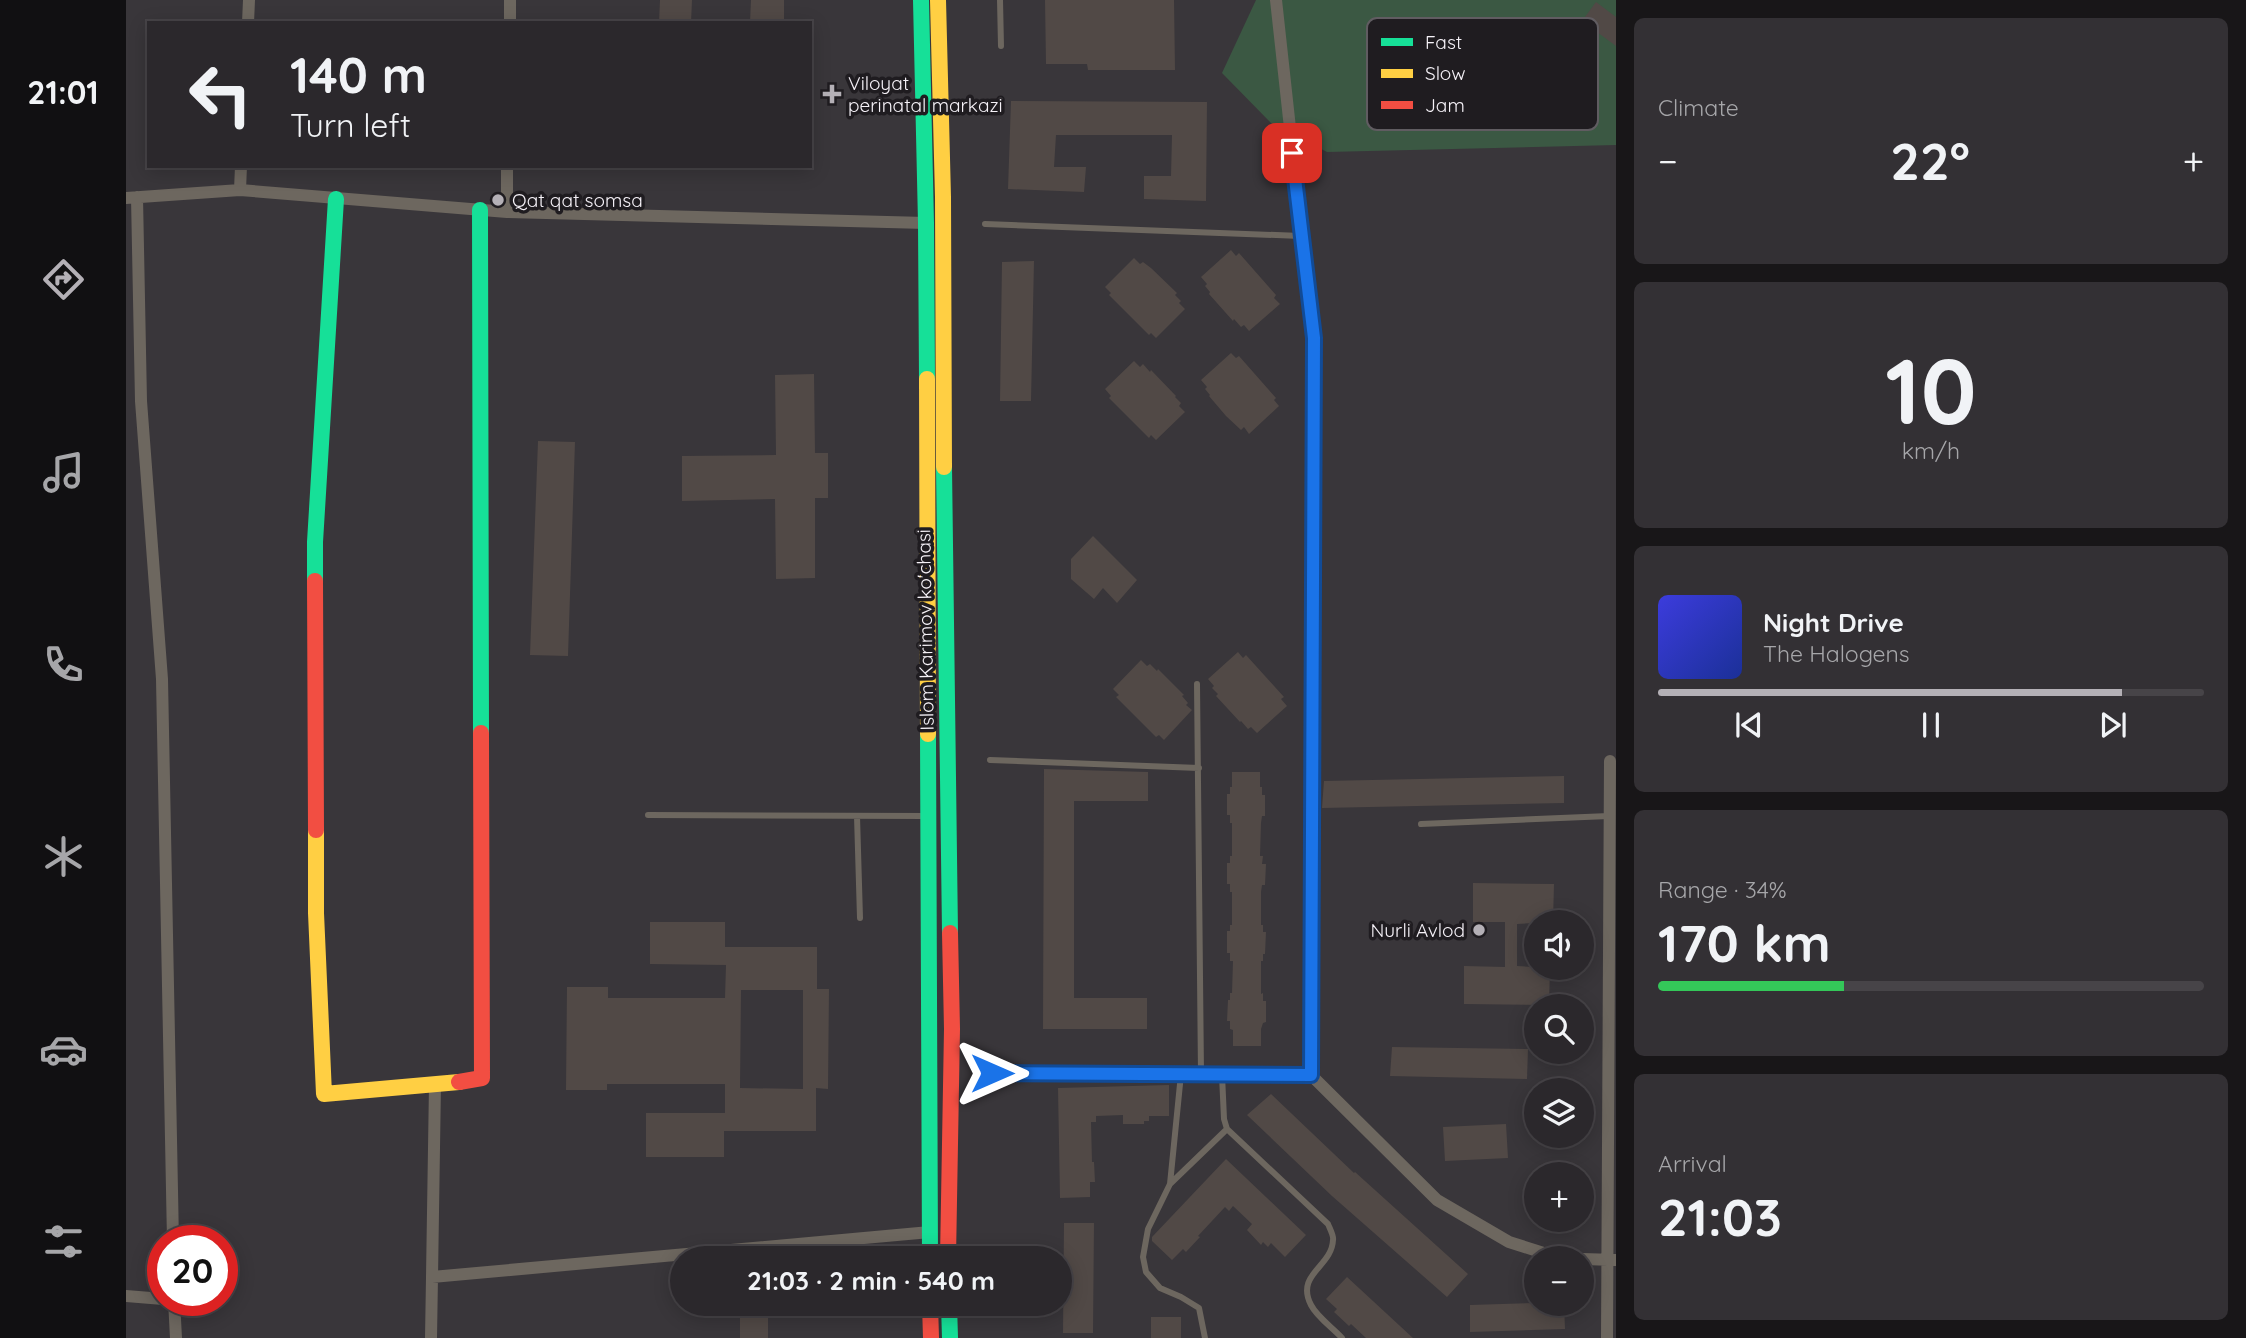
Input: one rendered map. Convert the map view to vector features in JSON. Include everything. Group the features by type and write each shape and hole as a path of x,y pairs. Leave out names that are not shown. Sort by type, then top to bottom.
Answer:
{"main road":[{"name":"Islom Karimov ko'chasi","path":"920,0 926,223 930,1246"},
{"name":"Islom Karimov ko'chasi","path":"938,0 943,197 944,594 952,1029 948,1246"},
{"path":"337,199 315,542 316,913 324,1094 482,1078 480,210"},
{"path":"930,1316 931,1338"},
{"path":"949,1316 950,1338"}],"street":[{"path":"247,21 249,0"},
{"path":"510,0 510,21"},
{"path":"1276,0 1314,338 1311,1075 1437,1199 1509,1242 1524,1247"},
{"path":"240,190 241,168"},
{"path":"507,168 507,212"},
{"path":"173,1225 162,678 141,401 131,198 240,190 507,212 926,223"},
{"path":"1607,1338 1611,1261 1609,761"},
{"path":"430,1338 435,1084"},
{"path":"432,1277 930,1232"},
{"path":"126,1296 147,1298"},
{"path":"175,1316 176,1338"}],"lane":[{"path":"1000,0 1002,46"},
{"path":"985,224 1302,236"},
{"path":"1198,684 1201,1074"},
{"path":"990,760 1199,768"},
{"path":"648,815 929,816"},
{"path":"857,816 860,918"},
{"path":"1421,824 1609,816"},
{"path":"992,1073 1311,1075"},
{"path":"1170,1184 1181,1074"},
{"path":"1222,1074 1227,1129 1328,1224 1334,1240 1328,1255 1309,1279 1306,1291 1312,1307 1342,1338"},
{"path":"1205,1338 1199,1308 1160,1287 1146,1272 1143,1257 1148,1228 1170,1184 1227,1129"}],"green space":[{"path":"1256,0 1616,0 1616,145 1327,152 1271,123 1222,73"}],"building":[{"path":"660,0 692,0 691,21 659,21"},
{"path":"751,0 784,0 784,21 750,21"},
{"path":"1045,0 1174,0 1175,70 1088,70 1087,64 1046,64"},
{"path":"1596,2 1616,17 1616,46 1598,33 1598,18 1584,18"},
{"path":"1011,101 1207,102 1206,201 1144,199 1144,176 1171,176 1172,135 1056,135 1054,167 1086,167 1084,192 1008,189"},
{"path":"1231,250 1236,256 1239,253 1276,295 1274,298 1280,304 1249,331 1244,325 1241,327 1234,319 1233,321 1209,294 1205,286 1207,284 1201,277"},
{"path":"1134,258 1140,264 1143,262 1151,268 1177,293 1175,295 1181,301 1179,303 1185,309 1156,338 1151,333 1149,335 1109,295 1111,293 1105,287"},
{"path":"1034,261 1031,401 1000,401 1002,262"},
{"path":"1231,353 1236,358 1239,356 1276,398 1274,400 1279,406 1249,434 1244,427 1241,430 1226,416 1209,396 1205,389 1207,387 1201,380"},
{"path":"1134,361 1140,367 1143,364 1150,372 1151,370 1176,396 1181,403 1179,406 1185,412 1156,440 1151,435 1149,438 1109,398 1111,396 1105,389"},
{"path":"814,374 815,453 828,453 828,498 815,498 815,578 776,579 775,499 682,501 682,456 776,455 775,375"},
{"path":"538,441 575,442 568,656 530,655"},
{"path":"1093,536 1137,580 1117,603 1103,588 1094,599 1071,579 1071,559"},
{"path":"1238,652 1243,658 1246,655 1284,697 1281,699 1287,706 1257,733 1240,722 1216,696 1218,694 1208,679"},
{"path":"1141,660 1147,666 1150,664 1157,671 1158,669 1184,695 1182,696 1188,703 1186,705 1192,710 1164,740 1159,735 1156,737 1116,697 1119,695 1113,689"},
{"path":"1044,769 1148,772 1148,801 1074,801 1074,998 1147,998 1147,1029 1043,1029"},
{"path":"1232,772 1260,772 1260,787 1262,795 1265,795 1260,856 1263,856 1262,864 1266,864 1265,885 1262,885 1261,892 1261,925 1263,932 1266,932 1265,954 1261,961 1261,994 1263,993 1263,1001 1266,1001 1266,1022 1261,1029 1261,1046 1233,1046 1233,1030 1230,1029 1230,1021 1227,1021 1228,1000 1232,993 1233,961 1230,961 1230,953 1227,953 1227,931 1230,931 1232,925 1232,892 1230,884 1227,884 1227,863 1230,863 1232,856 1232,823 1230,815 1227,815 1227,794 1230,794 1232,787"},
{"path":"1564,776 1564,803 1322,808 1324,781"},
{"path":"1473,883 1554,884 1553,910 1524,910 1524,924 1517,924 1517,966 1524,966 1524,980 1550,980 1549,994 1524,994 1524,1005 1464,1004 1464,966 1505,967 1505,922 1473,922"},
{"path":"650,922 725,922 725,947 817,947 817,989 829,989 828,1089 816,1088 816,1131 724,1131 724,1157 646,1157 646,1113 725,1113 725,1084 607,1084 607,1090 566,1090 567,987 608,987 608,998 725,998 726,965 650,964","holes":["741,990 803,990 803,1089 740,1088"]},
{"path":"1392,1047 1524,1049 1524,1064 1528,1064 1527,1078 1524,1079 1390,1076"},
{"path":"1169,1085 1169,1116 1149,1116 1149,1121 1144,1121 1144,1124 1123,1124 1123,1115 1096,1116 1096,1122 1091,1122 1095,1182 1090,1182 1090,1197 1060,1198 1058,1088"},
{"path":"1271,1094 1354,1173 1468,1274 1447,1297 1332,1196 1247,1115"},
{"path":"1506,1124 1508,1158 1445,1161 1443,1127"},
{"path":"1226,1159 1306,1235 1285,1257 1271,1243 1268,1247 1263,1242 1261,1245 1247,1230 1252,1224 1233,1206 1229,1211 1225,1207 1186,1252 1183,1249 1172,1260 1152,1241 1152,1237"},
{"path":"1064,1223 1094,1223 1093,1333 1063,1333 1063,1316 1072,1316 1072,1246 1064,1246"},
{"path":"1347,1277 1413,1338 1366,1338 1351,1324 1349,1326 1334,1312 1337,1309 1326,1299"},
{"path":"1524,1303 1524,1316 1564,1316 1565,1329 1470,1332 1470,1305"},
{"path":"740,1316 768,1316 768,1338 740,1338"},
{"path":"1151,1317 1181,1317 1181,1338 1151,1338"}],"traffic: fast":[{"path":"921,0 927,379"},
{"path":"315,581 315,542 336,199"},
{"path":"480,210 481,733"},
{"path":"944,467 950,933"},
{"path":"928,734 930,1246"},
{"path":"949,1316 950,1338"}],"traffic: slow":[{"path":"938,0 943,197 944,467"},
{"path":"927,379 928,734"},
{"path":"316,830 316,913 324,1094 459,1082"}],"traffic: jam":[{"path":"315,581 316,830"},
{"path":"459,1082 482,1078 481,733"},
{"path":"948,1246 952,1029 950,933"},
{"path":"930,1316 931,1338"}],"place":[{"name":"Viloyat perinatal markazi","path":"832,94"},
{"name":"Qat qat somsa","path":"498,200"},
{"name":"Nurli Avlod","path":"1479,930"}],"route":[{"path":"992,1073 1311,1075 1314,338 1292,153"}]}
